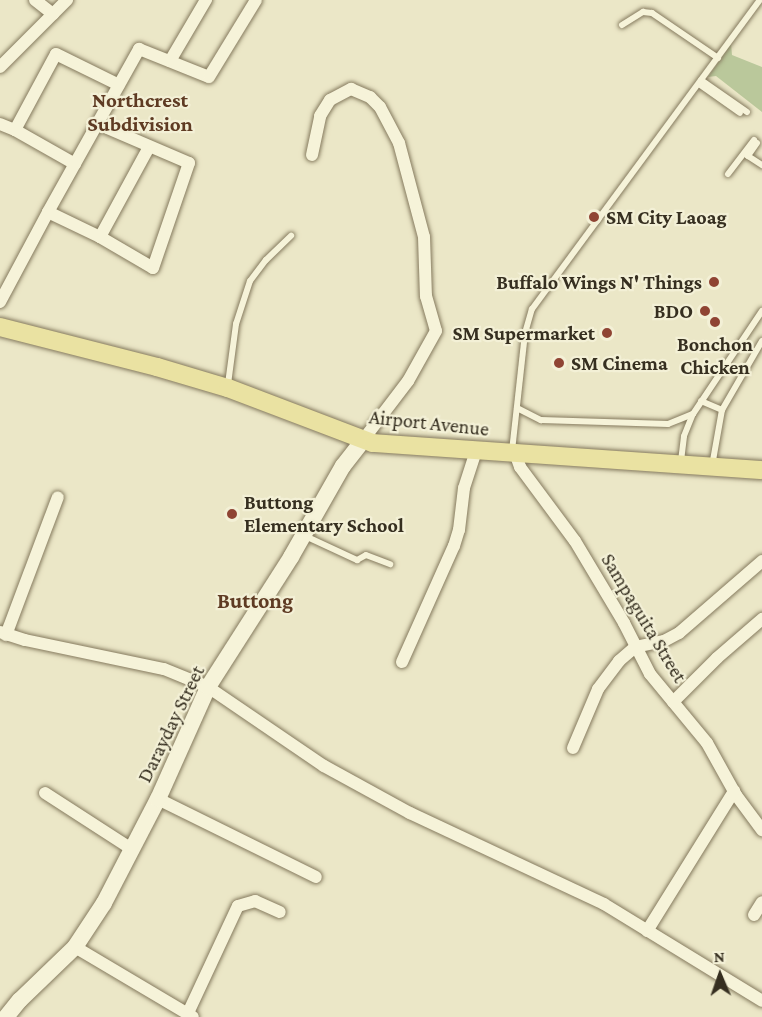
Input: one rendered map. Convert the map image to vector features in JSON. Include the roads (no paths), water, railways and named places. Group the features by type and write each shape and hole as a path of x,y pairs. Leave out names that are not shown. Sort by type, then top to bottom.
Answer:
{"main road":[{"name":"Airport Avenue","path":"0,327 157,367 228,388 363,440 762,470"}],"street":[{"path":"35,0 52,14"},
{"path":"0,67 67,0"},
{"path":"171,61 207,0"},
{"path":"0,302 139,49 209,77 256,0"},
{"path":"15,130 56,54 119,85"},
{"path":"312,155 320,116 330,99 351,89 370,97 380,107 399,143 424,237 426,296 436,331 408,381 363,440"},
{"path":"0,124 75,164"},
{"path":"48,212 100,237 153,268 189,163 98,124"},
{"path":"100,237 149,147"},
{"name":"Darayday Street","path":"6,1017 20,1000 75,947 104,903 134,850 208,687 303,535 343,466 363,440"},
{"path":"402,662 454,546 459,530 464,488 476,450"},
{"name":"Sampaguita Street","path":"513,453 520,467 575,541 650,674 707,743 734,791 762,830"},
{"path":"58,497 3,634 164,669 208,687 332,771 410,813 604,904 762,1001"},
{"path":"573,748 598,689 620,661 635,647 664,641 679,633 762,561"},
{"path":"672,702 717,657 762,619"},
{"path":"647,931 734,791"},
{"path":"45,793 134,850"},
{"path":"158,799 316,877"},
{"path":"75,947 191,1015 238,906 255,901 280,912"},
{"path":"754,915 762,902"}],"lane":[{"path":"513,453 525,333 532,309 760,0"},
{"path":"622,25 643,12 652,13 718,58"},
{"path":"700,82 745,114"},
{"path":"728,174 755,142 748,156 762,165"},
{"path":"228,388 236,324 250,281 266,260 291,236"},
{"path":"680,465 684,436 693,414 762,311"},
{"path":"712,466 722,411 762,341"},
{"path":"701,401 722,411"},
{"path":"517,408 542,420 668,424 693,414"},
{"path":"303,535 357,560 366,555 390,564"}],"place":[{"name":"SM City Laoag","path":"594,217"},
{"name":"Buffalo Wings N' Things","path":"714,282"},
{"name":"BDO","path":"705,311"},
{"name":"Bonchon Chicken","path":"715,322"},
{"name":"SM Supermarket","path":"607,333"},
{"name":"SM Cinema","path":"559,363"},
{"name":"Buttong Elementary School","path":"232,514"}],"district":[{"name":"Northcrest Subdivision","path":"140,112"},
{"name":"Buttong","path":"255,601"}]}
